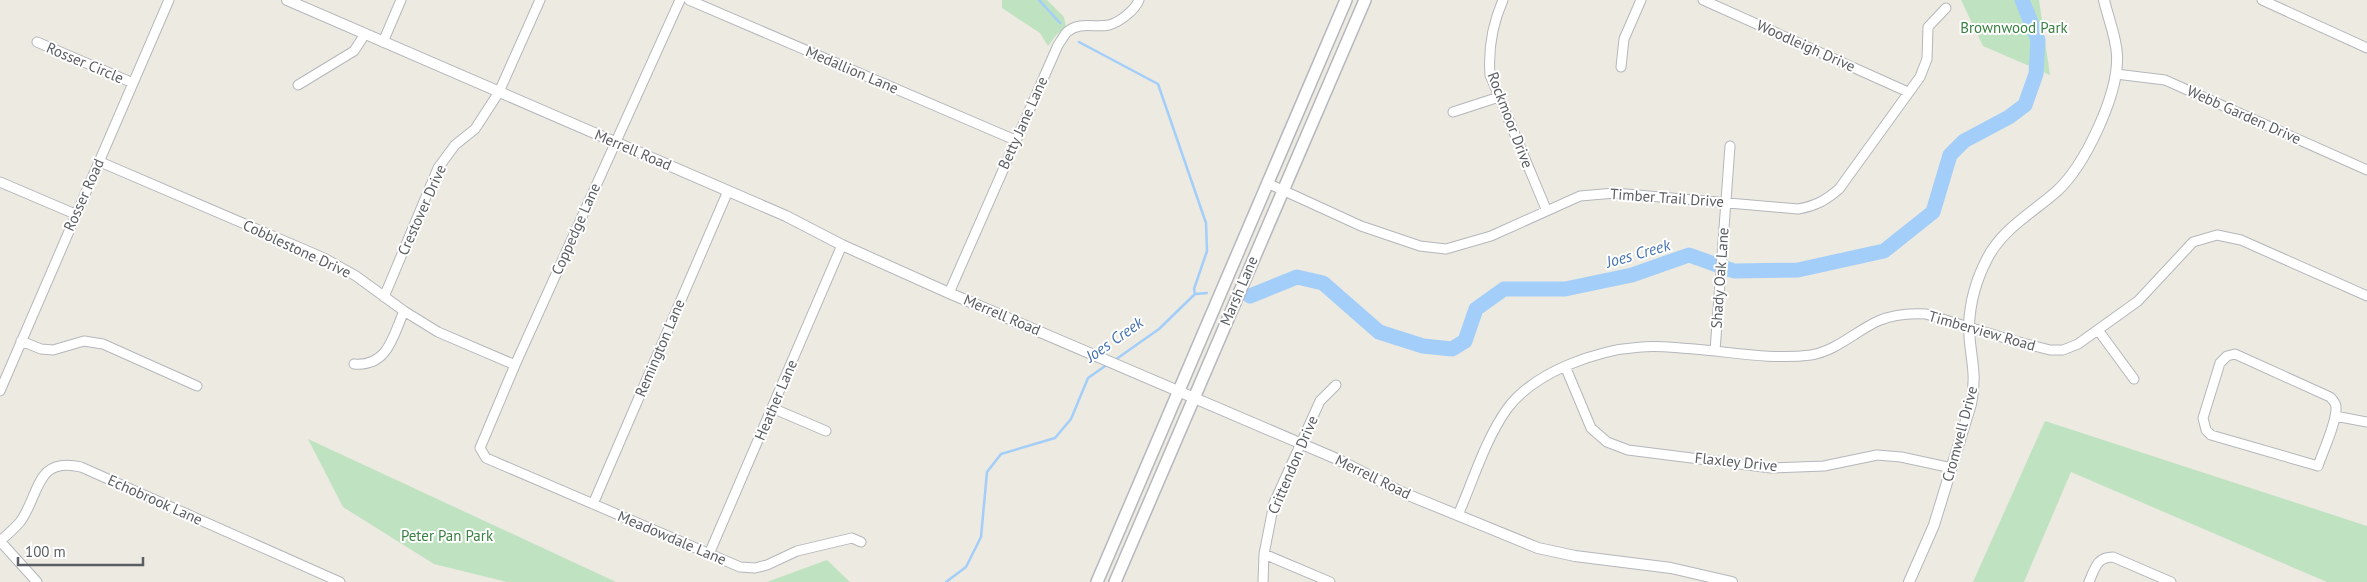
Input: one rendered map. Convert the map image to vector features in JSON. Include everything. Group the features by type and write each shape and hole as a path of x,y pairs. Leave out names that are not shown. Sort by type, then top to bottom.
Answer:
{"main road":[{"name":"Marsh Lane","path":"1097,582 1346,0"},
{"name":"Marsh Lane","path":"1115,582 1365,0"},
{"path":"1337,20 1353,27"}],"street":[{"name":"Rosser Road","path":"1,386 169,0"},
{"name":"Merrell Road","path":"287,0 786,216 842,245 949,292 1337,458 1401,492 1516,540 1561,554 1671,568 1732,582"},
{"path":"383,42 401,0"},
{"name":"Crestover Drive","path":"384,296 438,168 455,145 475,129 499,92 540,0"},
{"name":"Coppedge Lane","path":"486,458 480,448 515,365 680,0"},
{"name":"Medallion Lane","path":"689,0 1014,140"},
{"name":"Betty Jane Lane","path":"949,292 1014,140 1058,45 1067,32 1084,24 1109,25 1125,16 1136,6 1139,0"},
{"name":"Rockmoor Drive","path":"1503,0 1494,19 1488,53 1490,75 1546,209"},
{"path":"1622,67 1624,39 1641,0"},
{"name":"Woodleigh Drive","path":"1703,0 1908,92"},
{"name":"Cromwell Drive","path":"1909,582 1934,525 1975,384 1969,326 1971,300 1987,258 2000,239 2058,190 2074,173 2113,92 2117,55 2104,0"},
{"path":"2262,0 2367,48"},
{"name":"Timber Trail Drive","path":"1267,183 1282,192 1361,226 1420,246 1446,249 1490,236 1546,209 1580,196 1615,193 1798,209 1813,207 1839,189 1920,77 1927,59 1928,27 1946,8"},
{"path":"298,85 354,51 365,34"},
{"name":"Rosser Circle","path":"37,42 133,83"},
{"name":"Webb Garden Drive","path":"2116,74 2165,80 2367,170"},
{"path":"1453,112 1499,97"},
{"name":"Shady Oak Lane","path":"1715,351 1730,146"},
{"name":"Cobblestone Drive","path":"98,161 324,258 356,276 404,311 438,332 515,365"},
{"path":"0,182 75,214"},
{"name":"Remington Lane","path":"593,504 728,191"},
{"name":"Timberview Road","path":"1458,515 1496,426 1518,396 1545,375 1565,366 1641,347 1787,356 1812,354 1836,346 1878,321 1901,314 1926,314 2011,340 2050,350 2063,350 2078,344 2148,292 2193,242 2217,235 2241,240 2367,296"},
{"name":"Heather Lane","path":"709,554 842,245"},
{"path":"354,364 373,362 385,354 404,311"},
{"path":"2098,330 2134,379"},
{"path":"21,341 41,349 53,350 84,341 103,344 196,386"},
{"path":"2235,354 2330,397 2336,407 2334,416 2318,466 2211,435 2206,430 2203,418 2220,363 2227,356 2235,354"},
{"name":"Flaxley Drive","path":"1565,366 1591,428 1607,442 1628,450 1771,468 1824,466 1877,456 1901,457 1952,468"},
{"name":"Crittendon Drive","path":"1263,582 1264,554 1274,503 1320,401 1336,385"},
{"path":"772,408 826,431"},
{"path":"2334,416 2367,422"},
{"name":"Meadowdale Lane","path":"486,458 740,567 755,568 815,546 852,538 861,542"},
{"name":"Echobrook Lane","path":"0,541 19,522 44,474 59,466 70,465 90,471 340,582"},
{"path":"0,541 37,582"},
{"path":"1264,554 1330,582"},
{"path":"2089,582 2097,563 2104,557 2113,557 2171,582"}],"green space":[{"path":"1002,0 1047,0 1064,17 1066,27 1057,34 1048,46 1040,33 1002,8"},
{"name":"Brownwood Park","path":"1961,0 2039,0 2050,75 1983,46"},
{"path":"2045,421 2367,526 2367,582 2327,582 2071,472 2024,582 1973,582"},
{"name":"Peter Pan Park","path":"308,439 616,582 507,582 434,564 343,507"},
{"path":"827,560 850,582 767,582"}],"waterway":[{"path":"1039,0 1060,23"},
{"name":"Joes Creek","path":"1250,296 1297,277 1323,283 1379,332 1423,346 1452,349 1465,341 1476,309 1504,289 1565,289 1632,275 1689,255 1734,271 1798,270 1884,251 1933,212 1950,155 1964,141 2009,117 2025,105 2036,74 2038,40 2022,0"},
{"path":"1079,42 1158,84 1206,223 1207,251 1194,289 1195,294"},
{"name":"Joes Creek","path":"1115,360 1159,329 1195,294 1207,293"},
{"name":"Joes Creek","path":"946,582 966,567 981,537 987,472 1001,454 1055,438 1071,419 1088,378 1108,364"}]}
